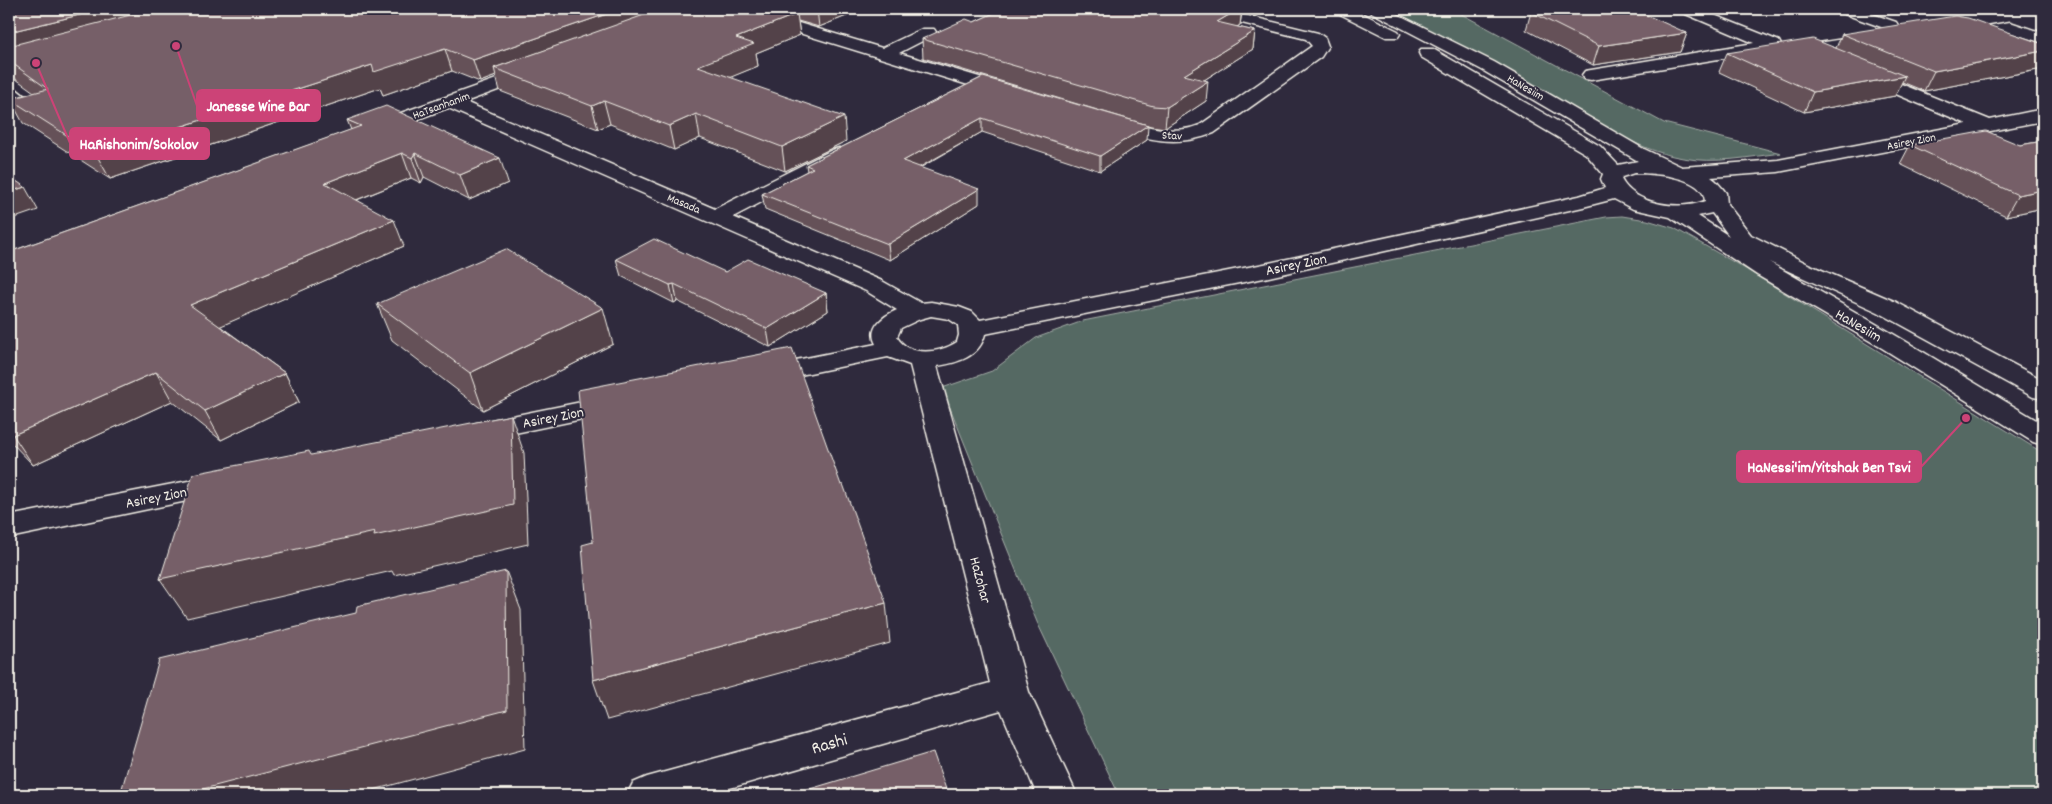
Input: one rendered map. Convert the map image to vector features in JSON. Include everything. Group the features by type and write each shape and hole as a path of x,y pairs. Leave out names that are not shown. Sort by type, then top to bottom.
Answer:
{"street":[{"path":"736,9 1026,96"},
{"name":"Stav","path":"1092,116 1149,134 1174,137 1194,136 1207,129 1314,53 1320,46 1319,41 1312,36 1202,9"},
{"name":"HaNesiim","path":"1342,9 1418,48 1593,150 1616,182 1642,205 1677,212 1765,270 1891,343 2043,436"},
{"name":"HaNesiim","path":"1376,9 1488,66 1628,148 1706,184 1714,191 1717,201 1743,240 1802,270 1887,307 2040,385"},
{"path":"1686,9 1772,45 1806,50 1832,61"},
{"path":"1806,50 1895,30 1844,9"},
{"path":"1981,32 2010,27 2043,38"},
{"path":"1946,28 1981,32 2043,55"},
{"path":"884,54 928,32"},
{"path":"1591,75 1772,45"},
{"name":"HaTsanhanim","path":"353,137 549,65"},
{"path":"1849,68 1990,126"},
{"name":"Masada","path":"449,102 874,286 916,311"},
{"name":"Asirey Zion","path":"973,329 1264,271 1583,201 1616,182 1622,170 1638,167 1677,172 1778,166 2043,115"},
{"path":"716,217 856,146"},
{"name":"Asirey Zion","path":"1677,212 1708,210 1741,181 1778,166"},
{"path":"938,310 958,314 968,321 973,329 972,338 966,347 954,354 938,358 922,359 905,356 892,348 886,340 886,331 892,322 902,315 916,311 938,310"},
{"path":"737,380 892,348"},
{"name":"HaZohar","path":"922,359 1011,692 1057,795"},
{"name":"Asirey Zion","path":"455,437 640,399"},
{"name":"Asirey Zion","path":"9,527 251,478"},
{"name":"Rashi","path":"647,795 1011,692"}],"green space":[{"path":"1382,9 1452,9 1664,123 1781,153 1732,159 1695,160 1647,148 1630,141 1488,61"},
{"path":"1622,216 1647,220 1674,228 1744,268 2043,453 2043,795 1119,795 1037,622 942,388 992,371 1036,338 1083,321 1606,217"}],"building":[{"path":"9,9 104,9 9,32"},
{"path":"154,9 621,9 473,60 445,49 374,72 372,65 96,154 10,99 48,89 9,61 9,46"},
{"path":"661,9 780,9 797,14 736,38 754,44 698,66 844,117 782,147 696,114 669,126 604,101 592,106 494,68"},
{"path":"1003,9 1239,9 1217,22 1255,31 1184,75 1208,81 1167,107 1153,106 922,39 966,19 974,22"},
{"path":"1553,9 1633,9 1687,33 1599,46 1531,12"},
{"path":"1955,16 1968,18 2043,44 2043,51 1934,71 1842,34"},
{"path":"1813,39 1905,76 1813,92 1727,53"},
{"path":"983,77 1148,125 1100,156 982,118 903,161 979,189 888,244 762,194 813,168 806,165"},
{"path":"386,106 500,158 460,175 415,153 412,158 402,153 325,183 394,220 190,305 285,373 205,411 156,372 13,435 9,432 9,254 14,253 12,251 361,126 347,120"},
{"path":"1986,131 2020,145 2043,141 2043,190 2018,195 1910,145"},
{"path":"9,176 25,187 9,192"},
{"path":"654,239 725,272 748,259 826,293 767,329 674,284 670,285 616,259"},
{"path":"506,249 603,308 470,373 377,304"},
{"path":"792,348 886,603 593,680 582,545 593,542 578,390"},
{"path":"511,415 513,505 374,536 375,532 160,579 193,474 309,451 311,455"},
{"path":"506,571 507,710 180,795 120,795 159,660 356,613 357,606"},
{"path":"933,752 948,795 790,795"}],"place":[{"name":"Janesse Wine Bar","path":"176,46"},
{"name":"HaRishonim/Sokolov","path":"36,63"},
{"name":"HaNessi'im/Yitshak Ben Tsvi","path":"1966,418"}]}
